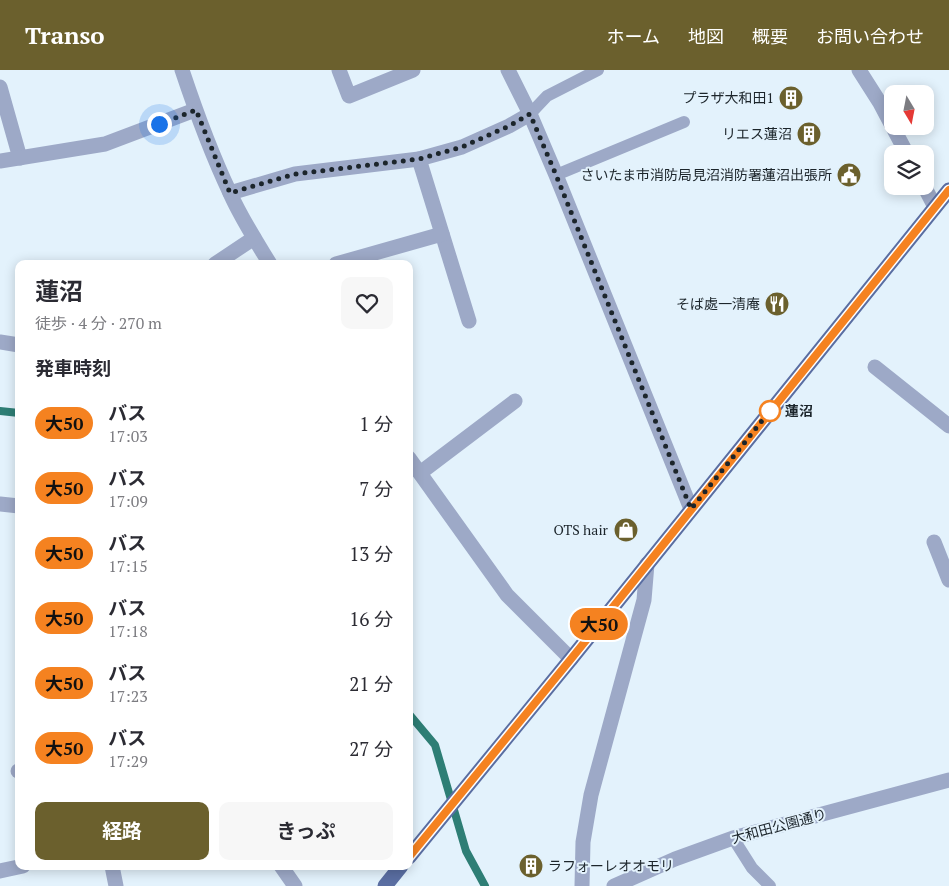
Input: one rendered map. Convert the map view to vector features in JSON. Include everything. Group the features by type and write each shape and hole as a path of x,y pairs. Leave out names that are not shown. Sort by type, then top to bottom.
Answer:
{"main road":[{"path":"413,852 949,190"},
{"path":"385,886 398,870"}],"street":[{"path":"182,70 230,193 268,260"},
{"path":"340,70 349,96 413,70"},
{"path":"508,70 530,114 556,175 691,509"},
{"path":"859,70 880,103 901,145"},
{"path":"0,88 20,158"},
{"path":"0,161 105,144 196,110"},
{"path":"230,193 295,174 419,159 462,147 509,126 530,114"},
{"path":"419,159 469,321"},
{"path":"929,195 935,207"},
{"path":"350,260 442,234"},
{"path":"221,260 254,238"},
{"path":"0,342 15,344"},
{"path":"876,367 949,426"},
{"path":"420,473 515,402"},
{"path":"413,463 507,595 571,659"},
{"path":"0,504 15,506"},
{"path":"934,542 949,580"},
{"path":"582,886 583,842 591,796 644,600 647,564"},
{"name":"大和田公園通り","path":"614,886 675,859 733,838 949,780"},
{"path":"0,871 15,868"},
{"path":"113,870 116,886"},
{"path":"284,870 295,886"}],"lane":[{"path":"530,114 547,96 598,70"},
{"path":"556,175 684,122"},
{"path":"733,838 752,868 770,886"}],"waterway":[{"path":"0,411 15,413"},
{"path":"413,719 435,745 466,851 485,886"}],"bus line":[{"name":"大50","path":"413,852 949,190"}],"place":[{"name":"プラザ大和田1","path":"791,98"},
{"name":"リエス蓮沼","path":"809,134"},
{"name":"さいたま市消防局見沼消防署蓮沼出張所","path":"849,175"},
{"name":"そば處一清庵","path":"777,304"},
{"name":"蓮沼","path":"770,411"},
{"name":"OTS hair","path":"626,530"},
{"name":"ラフォーレオオモリ","path":"531,866"}],"route":[{"path":"159,124 196,110 230,193 295,174 419,159 462,147 509,126 530,114 691,509 770,411"}]}
